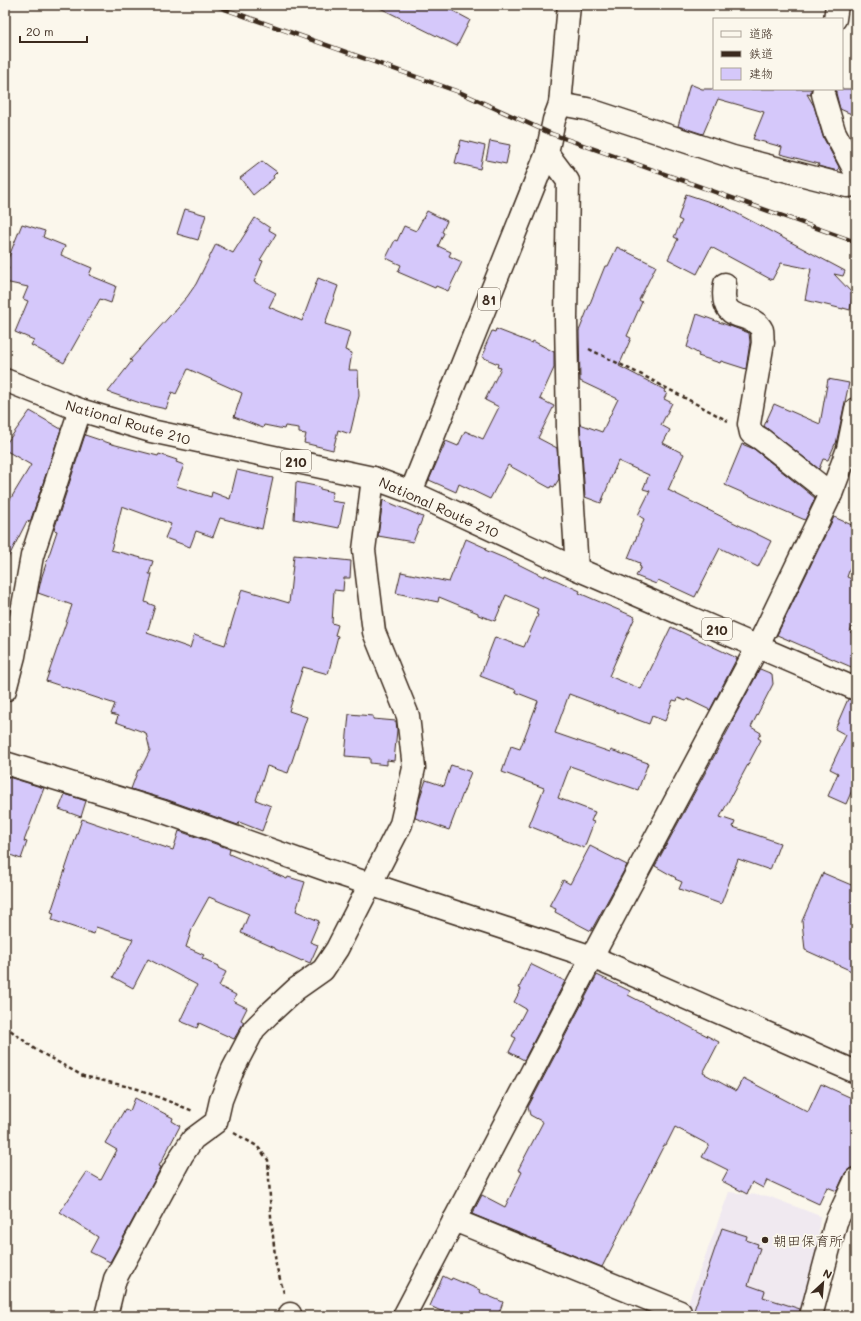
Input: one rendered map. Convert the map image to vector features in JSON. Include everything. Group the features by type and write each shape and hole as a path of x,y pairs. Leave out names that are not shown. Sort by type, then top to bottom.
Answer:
{"main road":[{"name":"81","path":"411,492 547,152 554,120 560,104 569,5"},
{"path":"835,18 837,5"},
{"path":"824,90 823,94 834,132 856,173"},
{"path":"560,104 587,110 733,157 847,186 856,185"},
{"path":"547,152 568,181 568,429 577,570"},
{"path":"725,284 723,295 726,307 732,313 755,323 762,330 763,342 749,424 751,433 773,448 831,494"},
{"name":"National Route 210","path":"5,380 80,410 151,431 373,478 411,492 577,570 856,689"},
{"path":"404,1316 592,957 758,646 831,494 848,449 856,409"},
{"path":"5,690 14,656 32,556 80,410"},
{"path":"106,1316 115,1279 182,1155 193,1139 216,1122 221,1100 233,1069 254,1029 296,989 322,970 337,949 401,824 414,768 408,716 374,632 364,550 373,478"},
{"path":"5,763 164,812 327,870 592,957 856,1072"},
{"path":"812,1316 836,1222 856,1179"},
{"path":"454,1220 680,1312"}],"path":[{"path":"567,338 644,376 751,433"},
{"path":"5,1026 36,1050 83,1076 138,1089 203,1115 257,1146 268,1160 271,1217 276,1265 290,1315"}],"shaded area":[{"name":"朝田保育所","path":"729,1192 768,1196 820,1216 816,1264 805,1316 683,1316"}],"building":[{"path":"374,5 442,5 470,20 457,46"},
{"path":"690,84 702,89 713,90 811,90 811,95 807,94 814,106 823,137 839,167 838,171 818,166 819,164 780,154 782,147 753,139 764,112 718,99 703,134 678,126"},
{"path":"856,89 856,116 840,109 836,90"},
{"path":"461,140 485,146 480,169 455,163"},
{"path":"490,141 510,145 506,164 486,160"},
{"path":"262,161 277,172 273,176 274,178 253,195 240,178"},
{"path":"686,194 725,207 845,271 843,276 834,274 853,294 850,310 805,300 811,269 781,263 772,280 711,247 697,274 668,259 678,239 674,237 682,221 678,219"},
{"path":"185,209 206,215 198,240 177,234"},
{"path":"427,211 447,221 442,232 444,233 438,246 451,252 449,256 462,262 448,291 436,286 435,288 398,272 401,265 386,258 395,240 397,241 404,226 416,231"},
{"path":"255,218 276,234 260,260 263,261 254,282 276,293 269,307 302,321 318,278 338,286 325,324 350,332 345,350 352,353 349,370 358,370 359,396 350,434 338,430 333,450 304,443 306,434 299,433 299,428 285,426 284,429 264,425 263,428 234,417 242,393 188,369 176,394 172,392 166,409 143,404 108,392 132,361 130,360 187,297 196,284 216,244 233,253"},
{"path":"22,224 45,231 43,237 65,246 61,255 92,268 89,275 116,286 111,303 100,299 64,363 31,345 34,340 15,332 28,301 23,299 28,287 5,282 5,276 9,268 5,266"},
{"path":"617,247 656,266 639,300 642,302 627,336 631,338 619,366 665,390 664,392 667,393 664,399 672,403 661,425 670,430 663,443 684,454 668,490 771,541 758,567 720,548 695,597 658,580 656,584 636,576 641,567 639,566 640,563 628,558 644,519 638,515 650,491 643,489 649,475 618,461 601,503 585,497 580,424 602,432 618,399 580,381 579,331 605,266 608,266"},
{"path":"697,314 749,333 750,342 746,369 698,356 699,354 687,347"},
{"path":"496,329 532,343 533,341 554,352 554,368 540,399 554,406 538,438 557,448 559,479 554,487 551,486 550,488 508,465 490,499 459,484 456,492 429,480 446,441 458,446 465,431 483,439 499,407 485,400 501,368 497,367 498,364 482,357 492,331 495,332"},
{"path":"828,379 849,383 836,444 828,460 823,459 819,469 764,426 774,404 820,424"},
{"path":"30,411 61,429 30,522 27,521 5,564 5,508 31,465 5,450 5,445"},
{"path":"85,435 112,444 158,456 159,454 177,460 176,462 184,465 176,486 211,497 212,492 230,499 237,470 273,478 262,529 220,518 213,537 196,531 190,547 165,538 171,524 122,506 111,550 153,561 149,574 152,574 145,602 155,606 147,633 190,648 194,635 225,645 242,589 289,603 294,555 351,561 350,578 344,578 343,591 334,590 332,623 338,625 335,635 338,636 328,674 303,667 289,711 307,717 288,773 267,766 256,800 271,806 262,831 239,822 238,825 168,800 131,789 138,770 140,770 150,750 146,733 116,722 118,716 111,714 115,704 46,681 72,605 38,593 57,531 54,530"},
{"path":"742,444 754,449 815,498 805,520 725,485"},
{"path":"296,482 320,487 320,489 333,492 331,501 344,503 339,528 294,519"},
{"path":"383,500 423,517 413,542 378,536"},
{"path":"834,517 856,527 856,551 847,577 856,581 856,618 850,632 856,634 856,669 777,635"},
{"path":"466,539 486,548 485,550 544,577 545,575 580,591 579,593 635,617 609,676 641,689 671,627 737,658 710,710 687,699 686,701 678,698 677,701 673,700 665,721 652,716 649,724 569,694 555,733 648,763 638,790 570,766 558,798 595,812 591,821 594,822 584,848 529,826 544,788 502,772 511,746 520,749 538,701 515,692 516,690 480,676 495,637 524,647 538,615 536,614 538,609 506,595 495,621 439,597 438,602 396,593 401,572 449,582"},
{"path":"760,669 772,674 773,684 751,727 761,733 758,738 761,740 720,817 735,822 733,827 780,843 770,870 738,859 721,904 679,889 682,882 655,866"},
{"path":"848,699 856,701 856,781 846,804 828,796 838,773 830,769 846,735 835,729"},
{"path":"349,714 373,716 373,719 396,721 397,730 394,761 387,760 387,765 370,763 370,758 345,756"},
{"path":"451,765 471,772 449,830 415,818 426,780 444,786"},
{"path":"5,776 44,788 24,841 27,842 21,859 5,853"},
{"path":"65,794 86,801 81,817 59,809"},
{"path":"82,819 173,850 179,831 230,849 229,854 287,879 288,877 305,882 296,911 319,921 310,942 318,945 310,963 303,960 302,961 241,933 249,914 209,897 193,926 186,947 204,955 202,958 219,966 218,968 226,972 219,986 236,995 233,1001 247,1008 241,1020 244,1022 234,1039 199,1023 197,1028 180,1021 197,985 148,959 133,988 113,977 133,939 96,927 94,934 52,920 54,913 51,912"},
{"path":"590,846 627,865 591,931 555,912 556,909 549,906 563,880 570,884"},
{"path":"823,873 856,887 856,973 805,950 802,921"},
{"path":"530,964 565,981 524,1060 509,1052 516,1038 512,1036 526,1009 514,1002 521,989 519,988"},
{"path":"597,975 630,991 628,995 719,1042 703,1073 736,1091 743,1078 808,1112 821,1084 856,1100 856,1167 849,1169 845,1173 837,1191 827,1187 819,1204 767,1180 763,1188 752,1182 747,1194 722,1181 728,1170 702,1157 709,1145 675,1127 666,1145 664,1145 602,1267 472,1214 482,1195 505,1207 522,1172 518,1170 543,1122 530,1115 528,1107"},
{"path":"135,1098 173,1118 172,1121 180,1126 159,1166 161,1167 154,1181 110,1262 90,1252 98,1237 60,1212 87,1172 101,1180 117,1150 105,1143 125,1109 130,1111"},
{"path":"722,1228 747,1236 746,1240 758,1244 757,1247 760,1248 748,1285 765,1291 763,1297 800,1309 799,1316 692,1316"},
{"path":"443,1276 451,1280 452,1278 480,1290 479,1292 503,1302 498,1316 452,1316 430,1306"}],"railway":[{"path":"213,5 459,92 552,134 856,242"}],"place":[{"name":"朝田保育所","path":"765,1240"}]}
